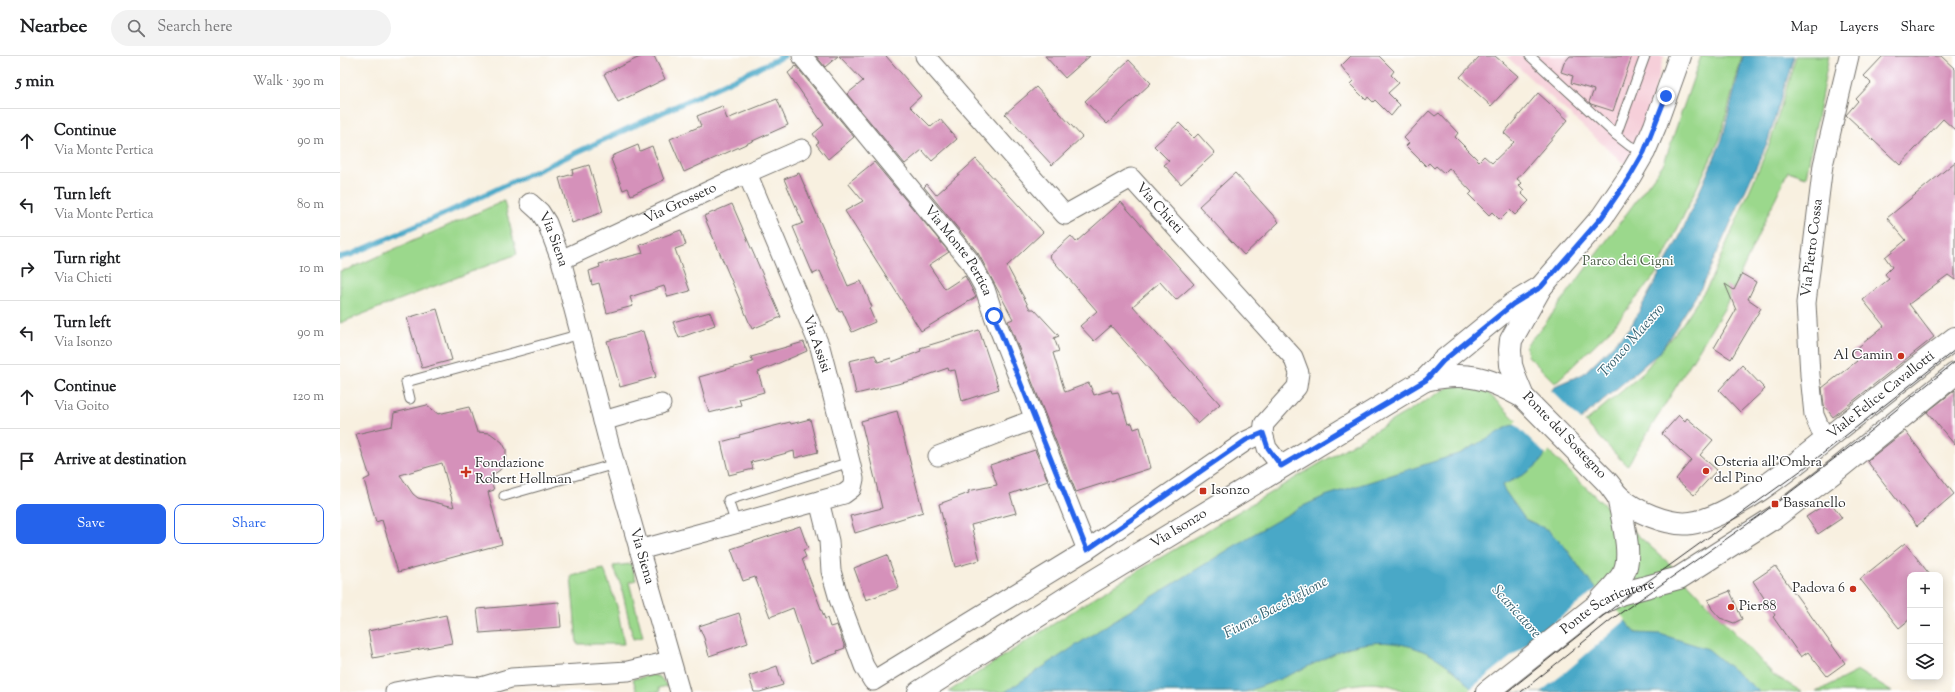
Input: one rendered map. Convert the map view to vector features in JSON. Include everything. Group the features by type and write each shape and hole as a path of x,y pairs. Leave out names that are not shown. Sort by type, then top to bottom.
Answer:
{"main road":[{"path":"1541,287 1602,217 1630,176 1644,152 1655,126 1680,56"},
{"name":"Via Isonzo","path":"919,692 1074,593 1281,466 1426,380 1443,361 1476,336 1513,304 1541,287"},
{"name":"Ponte del Sostegno","path":"1541,287 1511,340 1511,365 1523,397 1613,489"},
{"name":"Viale Felice Cavallotti","path":"1613,489 1643,513 1674,523 1690,523 1707,519 1745,499 1826,440 1955,338"},
{"name":"Viale Felice Cavallotti","path":"1678,578 1775,518 1955,374"},
{"path":"1426,380 1448,375 1466,375 1503,386 1523,397"},
{"name":"Ponte Scaricatore","path":"1613,489 1625,536 1627,563 1617,590"},
{"name":"Ponte Scaricatore","path":"1487,692 1617,590 1678,578"}],"street":[{"name":"Via Monte Pertica","path":"802,56 969,260 985,289 994,316 1087,550"},
{"name":"Via Chieti","path":"925,56 1066,215 1131,178 1293,357 1299,373 1297,387 1264,424 1263,433"},
{"name":"Via Pietro Cossa","path":"1826,440 1814,415 1806,303 1823,165 1849,56"},
{"name":"Via Grosseto","path":"561,260 747,173 802,149"},
{"name":"Via Assisi","path":"639,550 844,494 852,488 854,479 820,347 747,173"},
{"name":"Via Siena","path":"530,203 540,212 547,223 561,260 603,421 680,692"},
{"path":"603,421 661,404"},
{"path":"938,456 1035,420"},
{"path":"819,501 839,600 864,666 873,681 1087,550 1246,440 1263,433 1268,448 1281,466"},
{"path":"395,692 437,684 473,689 511,678 628,671 670,660"}],"lane":[{"path":"1530,56 1616,135 1630,146 1644,152"},
{"path":"1616,135 1645,56"},
{"path":"410,399 406,382 580,334"},
{"path":"736,524 728,500 850,462"},
{"path":"504,496 615,464"}],"shaded area":[{"path":"1506,56 1664,56 1642,136 1624,164"}],"green space":[{"name":"Parco dei Cigni","path":"1701,56 1742,56 1720,139 1656,274 1613,327 1555,383 1528,356 1526,345 1544,325 1664,163"},
{"path":"1796,56 1829,56 1806,177 1788,171 1724,309 1627,466 1585,422 1641,375 1683,323 1709,284 1770,143"},
{"path":"504,201 517,254 340,323 340,271 349,269"},
{"path":"1454,384 1486,391 1599,500 1673,567 1774,675 1802,692 1405,692 1386,685 1366,683 1346,686 1328,692 948,692 1106,590"},
{"path":"631,564 636,580 629,582 643,637 633,639 621,585 613,566"},
{"path":"604,569 617,606 624,644 577,644 571,576"},
{"path":"1858,671 1892,692 1816,692"},
{"path":"653,675 660,677 667,686 659,688 660,692 637,692 633,679"}],"water":[{"path":"1743,56 1794,56 1768,141 1701,288 1660,352 1590,411 1546,452 1534,468 1522,476 1503,485 1503,488 1525,519 1548,530 1566,548 1587,578 1636,633 1660,634 1708,649 1760,692 1474,692 1462,678 1434,656 1419,649 1386,642 1368,643 1350,647 1288,676 1245,692 1005,692 1110,623 1252,535 1301,507 1325,496 1461,453 1509,426 1515,425 1557,385 1583,374 1630,328 1680,236 1722,140"}],"pier":[{"path":"1550,389 1582,421 1548,453 1547,456 1514,423"},
{"path":"1598,588 1626,620 1562,675 1540,692 1471,692 1469,690"}],"building":[{"path":"642,56 654,56 665,79 618,102 604,74"},
{"path":"816,56 838,56 825,67"},
{"path":"839,56 886,56 921,96 910,106 931,127 940,119 957,139 932,161 922,150 905,164 847,94 863,81"},
{"path":"1045,56 1090,56 1065,78"},
{"path":"1351,56 1379,56 1394,71 1391,75 1399,83 1388,93 1400,105 1391,116 1375,100 1373,102 1368,97 1366,100 1350,84 1353,81 1341,66"},
{"path":"1480,56 1495,56 1518,76 1491,106 1460,77"},
{"path":"1570,56 1632,56 1613,111 1591,104 1589,102 1594,90 1571,83 1573,76 1561,72 1564,63"},
{"path":"1883,56 1941,56 1955,69 1955,130 1943,119 1900,165 1846,115 1858,101 1856,99 1871,83 1864,76"},
{"path":"1129,60 1151,83 1107,124 1085,101"},
{"path":"796,66 854,137 828,159 816,144 819,142 813,134 824,125 788,73"},
{"path":"1036,87 1082,137 1052,165 1005,114"},
{"path":"1538,93 1568,120 1517,179 1522,183 1519,186 1524,191 1521,193 1529,201 1515,215 1510,210 1500,220 1492,212 1489,215 1469,195 1472,192 1449,168 1444,173 1436,166 1434,168 1429,163 1426,166 1406,146 1409,143 1404,138 1429,111 1435,116 1439,113 1458,133 1455,137 1479,161 1484,156 1492,163 1514,142 1504,133"},
{"path":"777,99 788,125 684,172 670,139 701,126 697,116 722,106 727,119"},
{"path":"1179,123 1194,138 1198,134 1215,153 1181,184 1164,165 1169,161 1154,146"},
{"path":"638,145 640,151 652,146 664,180 631,195 628,188 623,190 611,159 613,158 612,156"},
{"path":"976,159 1043,232 1007,266 1030,309 1034,309 1059,336 1054,338 1059,351 1053,353 1065,392 1089,383 1094,395 1111,390 1112,393 1118,392 1128,424 1132,423 1134,429 1140,427 1151,468 1076,492 1008,321 1013,319 978,253 924,187 927,184 936,195"},
{"path":"874,162 949,252 929,265 945,289 965,276 976,297 921,331 845,211 863,201 848,183"},
{"path":"1955,162 1955,280 1948,275 1909,304 1934,337 1833,417 1824,406 1822,388 1857,361 1851,353 1884,326 1863,300 1889,279 1885,274 1892,267 1885,257 1906,240 1887,218"},
{"path":"589,165 603,212 572,223 559,178 573,174 572,170"},
{"path":"799,173 848,286 861,281 872,307 869,308 875,322 852,332 842,310 839,312 820,271 813,274 793,227 803,223 784,179"},
{"path":"1235,173 1279,222 1244,255 1199,206"},
{"path":"1121,202 1194,284 1176,300 1160,282 1133,306 1220,404 1198,424 1111,326 1094,341 1080,326 1097,311 1049,256 1071,236 1076,242"},
{"path":"732,204 781,317 752,329 704,216"},
{"path":"681,230 686,245 675,249 690,291 668,297 664,286 630,297 633,306 607,313 599,283 592,285 589,271 600,267 599,264 643,253 640,245"},
{"path":"1742,274 1756,282 1748,299 1761,308 1731,359 1714,348 1736,310 1725,284 1734,290"},
{"path":"437,309 452,360 422,368 407,318"},
{"path":"710,312 715,325 679,338 673,322"},
{"path":"979,330 999,389 962,401 955,370 949,371 948,368 914,380 856,394 849,361 875,355 878,362 891,358 892,362 921,351 920,348"},
{"path":"643,331 656,377 620,387 607,341"},
{"path":"804,342 807,351 758,372 764,392 739,399 741,405 709,413 699,377 753,362 751,357"},
{"path":"1742,365 1765,389 1740,412 1719,390"},
{"path":"1955,390 1955,445 1927,412"},
{"path":"427,405 438,414 469,407 477,432 490,433 502,442 506,449 504,464 500,470 490,477 494,490 488,492 502,544 398,572 382,520 376,522 364,480 370,477 356,434 392,426 394,413","holes":["442,463 454,507 418,498 413,494 400,475"]},
{"path":"897,411 923,512 855,533 850,516 882,508 861,421"},
{"path":"1679,415 1685,421 1687,418 1713,440 1700,455 1717,470 1694,495 1676,479 1691,460 1662,434"},
{"path":"810,419 818,452 795,458 794,451 751,462 753,469 729,475 721,442 740,437 739,435 790,422 791,424"},
{"path":"1905,431 1954,494 1917,526 1867,461"},
{"path":"1035,450 1048,481 1010,494 1016,513 971,525 980,560 955,567 939,504 969,493 968,491 997,485 990,465"},
{"path":"1830,501 1842,518 1818,534 1806,517"},
{"path":"800,526 808,548 803,550 806,557 802,559 825,619 827,618 830,627 837,625 845,648 837,651 838,653 811,663 793,608 770,617 755,577 743,581 731,549"},
{"path":"1905,543 1928,572 1907,572 1907,621 1899,628 1860,579"},
{"path":"887,555 899,588 866,600 854,568"},
{"path":"1775,566 1845,663 1827,676 1808,652 1801,657 1773,617 1775,615 1753,581"},
{"path":"1730,591 1742,619 1734,623 1720,618 1712,609 1708,600"},
{"path":"559,602 561,627 480,633 477,609"},
{"path":"739,613 748,643 709,656 699,626"},
{"path":"446,615 452,643 373,658 368,631"},
{"path":"777,666 783,685 760,692 754,692 749,676"}],"waterway":[{"path":"340,257 350,255 435,218 784,56"}],"tram line":[{"path":"1507,692 1637,589 1803,469 1955,350"},
{"path":"1521,692 1612,619 1759,516 1864,436 1955,362"}],"place":[{"name":"Al Camin","path":"1901,356"},
{"name":"Osteria all'Ombra del Pino","path":"1706,471"},
{"name":"Fondazione Robert Hollman","path":"466,472"},
{"name":"Isonzo","path":"1203,491"},
{"name":"Bassanello","path":"1775,504"},
{"name":"Padova 6","path":"1853,589"},
{"name":"Pier88","path":"1731,607"}],"route":[{"path":"994,316 1087,550 1246,440 1263,433 1264,440 1268,448 1281,466 1403,392 1426,380 1443,361 1476,336 1513,304 1541,287 1602,217 1630,176 1644,152 1666,96"}],"water label":[{"name":"Tronco Maestro","path":"1632,341"},
{"name":"Fiume Bacchiglione","path":"1276,608"},
{"name":"Scaricatore","path":"1516,612"}]}
